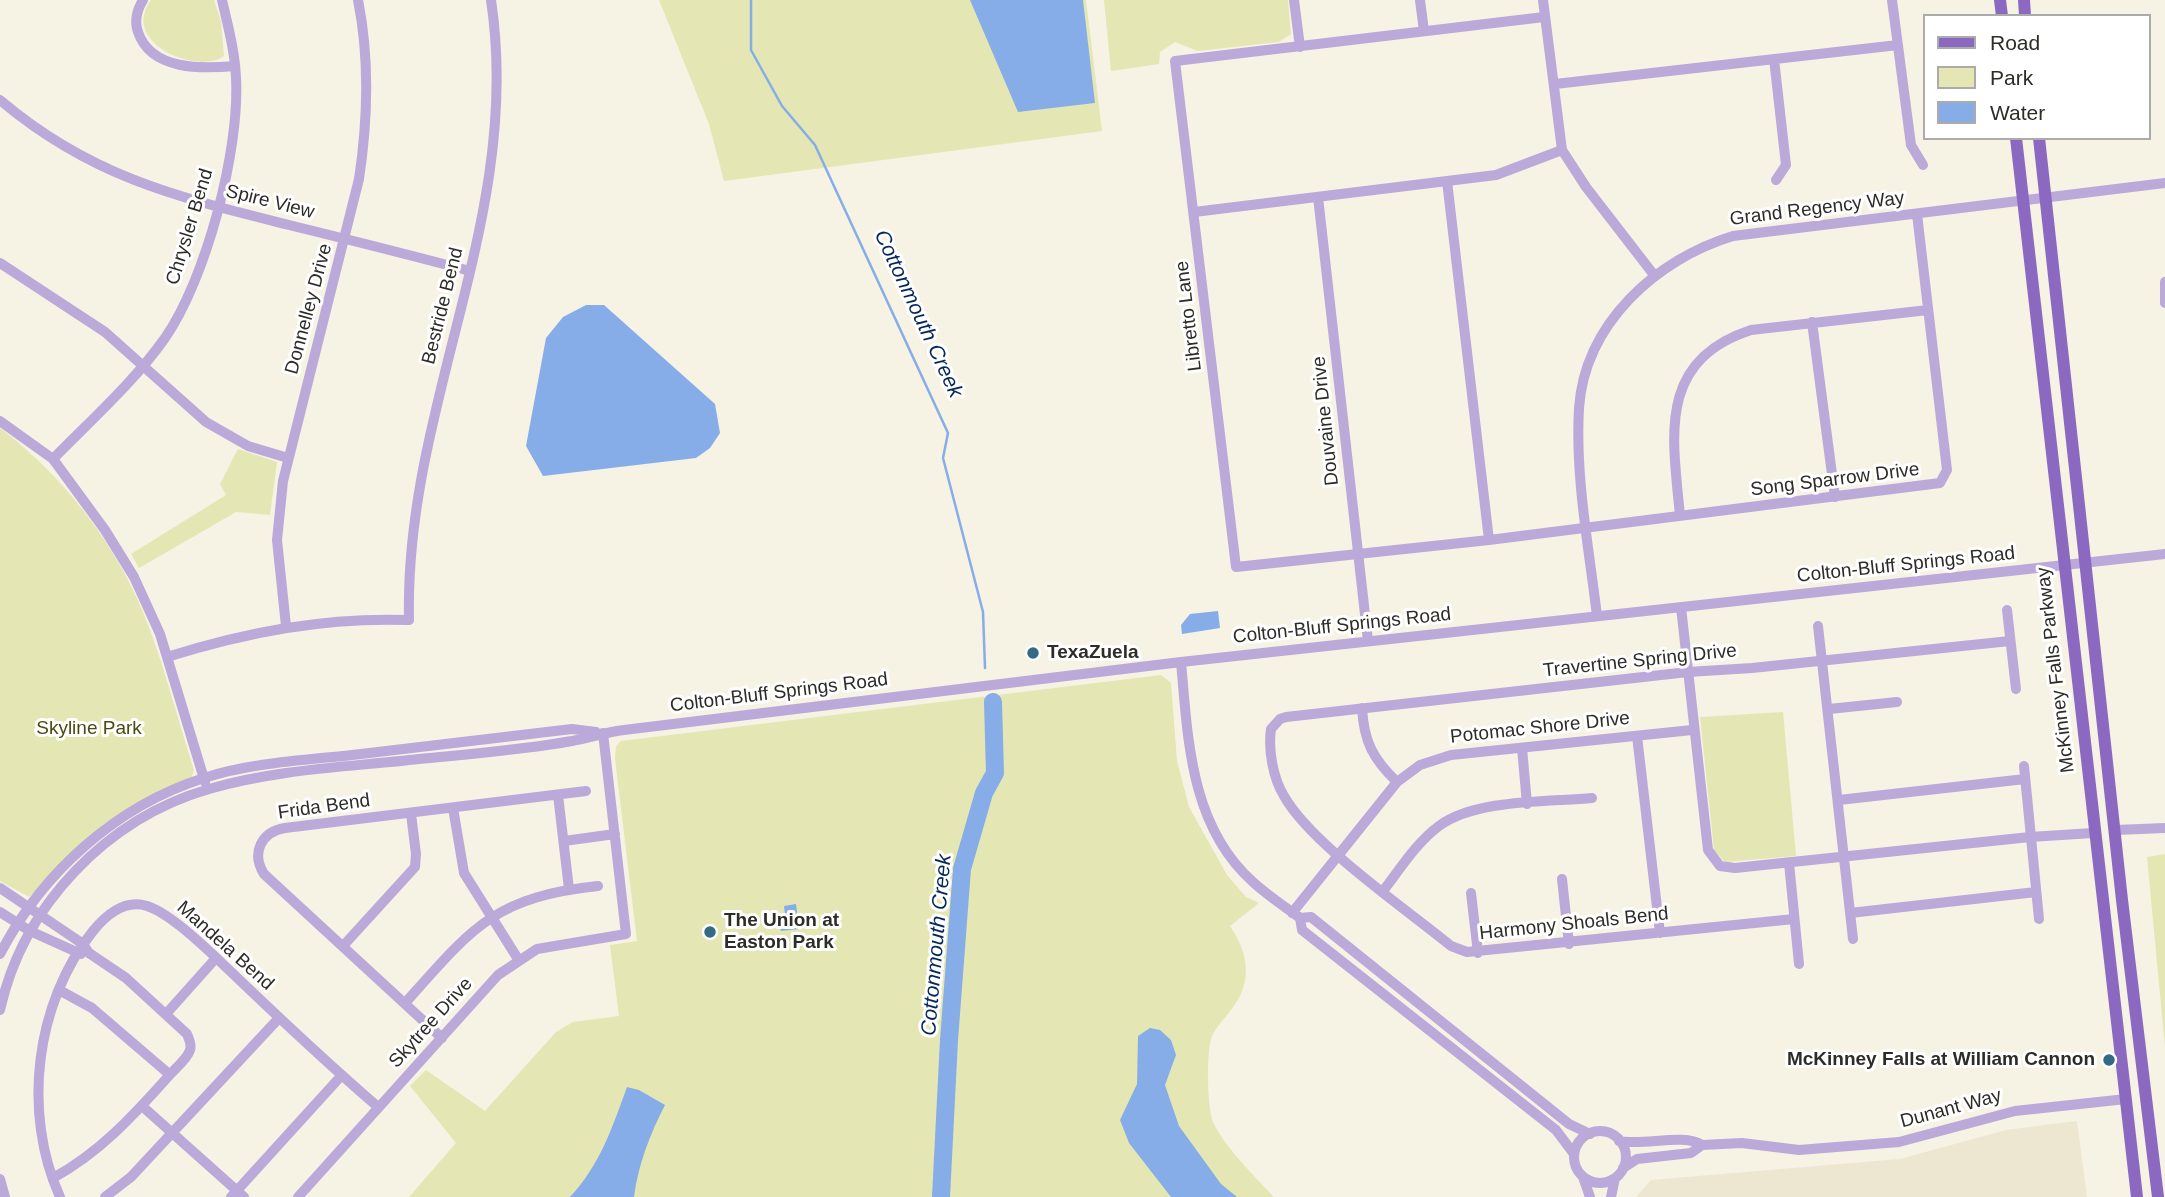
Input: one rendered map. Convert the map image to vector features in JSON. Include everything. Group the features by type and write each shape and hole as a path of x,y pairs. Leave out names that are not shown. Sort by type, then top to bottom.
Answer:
{"main road":[{"name":"McKinney Falls Parkway","path":"2017,140 2093,833 2137,1197"},
{"path":"2039,140 2085,564 2160,1196"},
{"path":"2093,833 2116,830"}],"street":[{"path":"143,0 138,7 136,27 146,47 155,54 167,61 196,67 235,66"},
{"name":"Chrysler Bend","path":"53,459 143,366 183,309 205,252 231,152 235,66 222,0"},
{"name":"Donnelley Drive","path":"286,626 277,540 279,507 288,457 345,238 365,138 366,53 358,0"},
{"name":"Bestride Bend","path":"286,626 409,620 410,556 416,498 426,447 486,207 496,138 499,64 491,0"},
{"path":"1294,0 1300,47 1544,18"},
{"path":"1420,0 1424,31"},
{"path":"1543,0 1562,150 1586,187 1654,275"},
{"path":"1892,0 1911,145 1923,165"},
{"path":"1555,84 1898,45"},
{"name":"Libretto Lane","path":"1237,567 1175,61 1300,47"},
{"path":"1774,59 1786,165 1776,180"},
{"name":"Spire View","path":"0,100 70,151 103,169 166,193 470,271"},
{"path":"1194,212 1496,175 1562,150"},
{"path":"1447,181 1489,540"},
{"path":"2024,200 2165,183"},
{"name":"Douvaine Drive","path":"1318,197 1368,641"},
{"name":"Grand Regency Way","path":"1597,616 1586,528 1579,406 1587,372 1605,331 1617,313 1654,275 1700,246 1733,236 2024,200"},
{"name":"Song Sparrow Drive","path":"1237,567 1489,540 1935,486 1945,479 1947,470 1917,214"},
{"path":"0,263 84,316 199,416 229,437 248,446 288,457"},
{"path":"2164,283 2165,303"},
{"path":"1680,516 1673,424 1685,381 1711,351 1736,335 1812,322 1928,310"},
{"path":"1812,322 1835,497"},
{"path":"0,421 53,459 105,530 134,578 149,607 167,657 207,789"},
{"name":"Colton-Bluff Springs Road","path":"0,1010 8,975 30,931 62,885 103,845 148,814 207,789 275,776 573,741 603,733 1181,662 2165,554"},
{"path":"1681,607 1692,730 1709,855 1725,868 2031,836 2093,833"},
{"path":"2007,610 2016,689"},
{"path":"167,657 241,635 286,626"},
{"path":"1818,626 1853,939"},
{"name":"Travertine Spring Drive","path":"1276,722 1286,717 1362,708 2010,640"},
{"path":"1181,662 1190,758 1203,805 1238,866 1252,881 1296,915 1311,917 1569,1124 1590,1134"},
{"path":"1829,709 1897,702"},
{"path":"1362,708 1365,735 1372,756 1397,782"},
{"name":"Harmony Shoals Bend","path":"1276,722 1270,734 1272,762 1283,795 1291,808 1339,855 1451,946 1478,953 1794,919"},
{"name":"Colton-Bluff Springs Road","path":"0,954 29,907 95,837 133,811 204,778 284,764 572,729 603,733"},
{"name":"Potomac Shore Drive","path":"1296,915 1339,855 1397,782 1411,769 1437,758 1692,730"},
{"path":"564,841 615,834 603,733"},
{"path":"1637,736 1660,933"},
{"path":"1522,748 1527,804"},
{"path":"2024,766 2039,919"},
{"path":"1839,800 2025,779"},
{"name":"Frida Bend","path":"442,1038 264,874 257,862 259,846 269,833 276,829 586,792"},
{"path":"558,795 569,889"},
{"path":"1383,891 1419,846 1441,824 1470,811 1592,798"},
{"path":"453,808 464,873 518,959"},
{"path":"343,946 415,867 411,814"},
{"path":"2116,830 2165,828"},
{"name":"Skytree Drive","path":"298,1197 498,975 518,959 558,943 626,934 615,834"},
{"path":"1788,863 1799,964"},
{"path":"1562,879 1569,944"},
{"path":"406,1002 459,944 491,917 537,895 598,886"},
{"path":"0,888 126,978 189,1038 190,1050 142,1106 96,1151 53,1178"},
{"path":"1850,913 2036,892"},
{"path":"1471,893 1478,953"},
{"name":"Mandela Bend","path":"60,1197 53,1178 39,1111 40,1067 50,1011 76,954 86,949 114,910 144,905 160,911 216,958 378,1107"},
{"path":"0,912 30,931 76,954"},
{"path":"1296,915 1301,930 1556,1130 1574,1154 1577,1169 1590,1197"},
{"path":"166,1014 216,958"},
{"path":"59,990 92,1007 169,1074"},
{"path":"105,1197 131,1177 279,1018"},
{"path":"142,1106 237,1195 342,1075"},
{"name":"Dunant Way","path":"1623,1168 1637,1159 1691,1153 1702,1145 1742,1143 1799,1150 1899,1142 1926,1137 1998,1114 2126,1099"},
{"path":"1574,1154 1581,1140 1590,1134 1607,1132 1619,1141 1625,1153 1623,1168 1615,1178 1611,1197"},
{"name":"Dunant Way","path":"1619,1141 1641,1144 1692,1139 1702,1145"},
{"path":"1583,1177 1601,1183 1615,1178"},
{"path":"0,1179 4,1197"}],"shaded area":[{"path":"2077,1121 2087,1197 1636,1197 1651,1180 1900,1159 2006,1130"}],"green space":[{"path":"151,0 214,0 221,21 224,56 212,61 198,61 166,52 153,42 145,30 144,16"},
{"path":"659,0 1086,0 1102,131 724,181 709,124"},
{"path":"1104,0 1288,0 1291,34 1279,42 1198,51 1175,42 1160,52 1159,64 1111,71"},
{"name":"Skyline Park","path":"0,428 23,446 65,488 117,559 151,631 194,770 191,779 134,806 29,897 0,881"},
{"path":"238,449 277,462 270,515 236,512 139,568 131,554 226,495 220,484"},
{"path":"1161,675 1171,683 1177,761 1189,807 1227,875 1246,897 1259,903 1230,926 1241,947 1246,968 1245,978 1238,1000 1212,1036 1208,1092 1213,1122 1224,1141 1274,1197 409,1197 456,1143 410,1086 426,1070 485,1111 556,1032 573,1022 619,1016 610,945 637,941 615,759 616,746 621,741"},
{"path":"1783,712 1796,856 1725,862 1714,850 1700,717"},
{"path":"2165,854 2165,1047 2147,857"}],"water":[{"path":"970,0 1083,0 1095,103 1018,112"},
{"path":"586,305 604,305 715,404 720,433 710,448 696,458 543,476 526,446 546,338 563,317"},
{"path":"1218,611 1220,628 1182,634 1181,625 1190,614"},
{"path":"796,904 799,929 781,931 779,923 786,922 784,906"},
{"path":"1150,1028 1160,1030 1171,1040 1176,1055 1165,1085 1179,1126 1221,1184 1237,1197 1171,1197 1129,1143 1120,1120 1137,1084 1138,1036"},
{"path":"627,1087 639,1090 665,1105 645,1150 634,1197 570,1197 597,1159"}],"waterway":[{"name":"Cottonmouth Creek","path":"751,0 751,50 782,106 815,145 948,433 943,458 983,612 985,668"},
{"name":"Cottonmouth Creek","path":"941,1197 962,869 984,793 995,773 993,702"}],"place":[{"name":"TexaZuela","path":"1033,653"},
{"name":"The Union at Easton Park","path":"710,932"},
{"name":"McKinney Falls at William Cannon","path":"2109,1060"}]}
